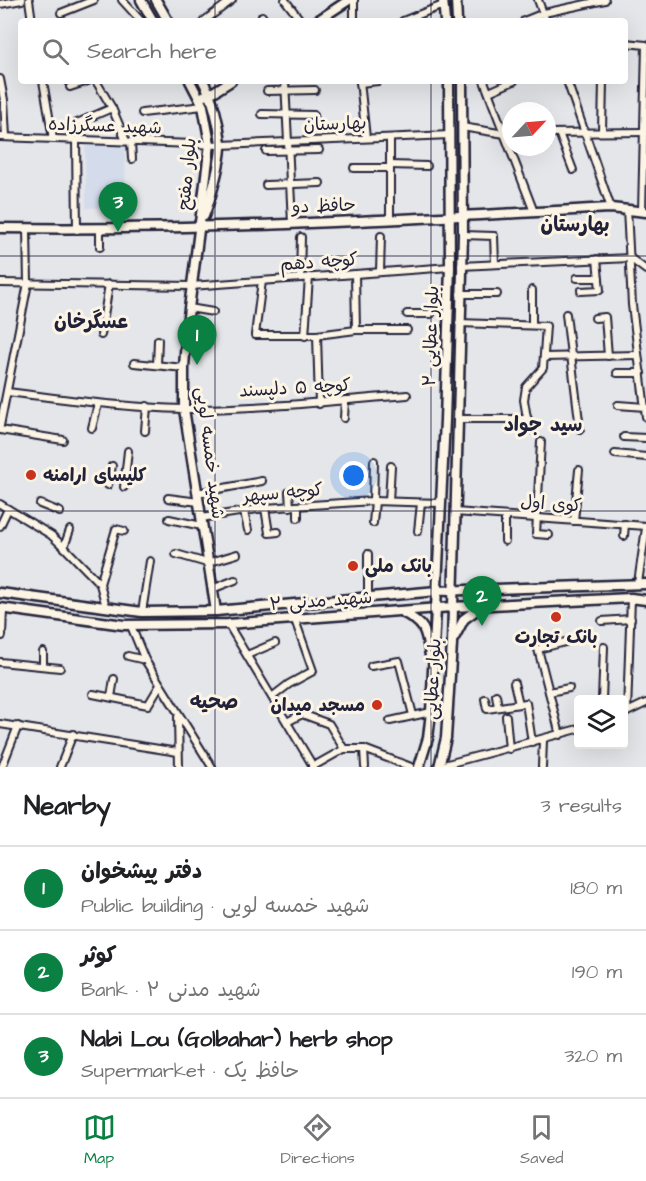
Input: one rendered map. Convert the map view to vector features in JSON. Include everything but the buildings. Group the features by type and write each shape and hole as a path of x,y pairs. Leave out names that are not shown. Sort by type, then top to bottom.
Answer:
{"street":[{"path":"0,4 22,0"},
{"path":"29,0 32,18"},
{"path":"61,13 94,0"},
{"path":"122,0 136,18"},
{"path":"141,0 151,18"},
{"path":"156,0 166,18"},
{"path":"208,18 232,0"},
{"path":"285,0 299,18"},
{"path":"354,0 354,18"},
{"path":"457,0 458,18"},
{"path":"538,0 545,18"},
{"path":"532,18 544,13 605,0"},
{"path":"321,18 345,1"},
{"path":"410,18 443,3 445,18"},
{"path":"462,217 611,208 644,211 646,45 628,43"},
{"path":"0,79 3,137"},
{"path":"44,84 53,139"},
{"path":"70,87 79,84"},
{"path":"98,84 129,142 132,159"},
{"name":"بلوار مفتح","path":"192,84 201,102 210,144 199,228"},
{"name":"بلوار مفتح","path":"199,228 208,205 221,145 210,93 205,84"},
{"path":"142,113 201,102 210,93 226,84"},
{"path":"285,84 292,223"},
{"path":"360,84 366,138"},
{"name":"بلوار عطایی ۲","path":"437,591 450,267 449,84"},
{"name":"بلوار عطایی ۲","path":"452,591 462,238 462,84"},
{"path":"485,84 502,121"},
{"path":"489,92 507,84"},
{"path":"568,84 611,208"},
{"path":"602,131 603,84"},
{"path":"267,90 315,90"},
{"path":"450,93 463,93"},
{"path":"77,123 112,108"},
{"path":"262,114 314,115"},
{"path":"462,127 502,134"},
{"path":"556,133 645,132"},
{"path":"559,133 573,170"},
{"name":"بهارستان","path":"210,144 450,135"},
{"name":"شهید عسگرزاده","path":"3,137 210,144"},
{"path":"390,138 390,220"},
{"path":"76,140 77,230"},
{"path":"266,151 319,150"},
{"path":"515,156 534,213"},
{"path":"354,168 427,166"},
{"path":"266,185 320,183"},
{"path":"627,209 632,304 646,417"},
{"name":"حافظ دو","path":"0,228 100,230 199,228 462,217"},
{"path":"433,218 444,222 450,238 456,235 462,238 494,236 495,264"},
{"name":"شهید خمسه لویی","path":"199,228 184,368 184,409 216,611"},
{"path":"27,229 28,283 0,428 63,440"},
{"path":"100,230 100,247"},
{"path":"380,272 381,236"},
{"path":"300,278 301,237"},
{"path":"461,266 630,258 645,267"},
{"path":"581,291 600,290 597,260"},
{"name":"کوچه دهم","path":"0,283 192,286 450,267"},
{"path":"355,274 356,330"},
{"path":"305,336 309,277"},
{"path":"577,278 599,278"},
{"path":"262,281 255,335 305,336 356,330 407,330"},
{"path":"101,335 109,284"},
{"path":"532,290 532,325"},
{"path":"460,294 497,294"},
{"path":"189,309 213,312"},
{"path":"407,314 431,314"},
{"path":"566,314 580,429"},
{"path":"595,318 605,317 608,356"},
{"path":"459,323 546,326 543,368 526,387 524,413 528,419 529,430"},
{"path":"317,335 319,404"},
{"path":"157,365 158,340"},
{"path":"544,357 638,355"},
{"path":"135,363 184,368"},
{"path":"617,373 641,374"},
{"name":"کوچه ۵ دلپسند","path":"7,392 98,404 184,409 319,404 407,395"},
{"path":"344,418 345,400"},
{"path":"92,428 98,404"},
{"path":"618,405 645,407"},
{"path":"145,431 147,406"},
{"path":"445,420 528,419"},
{"path":"624,437 646,438"},
{"path":"541,442 536,534 549,536"},
{"path":"124,487 128,451"},
{"path":"615,454 646,456"},
{"path":"373,523 375,461"},
{"path":"108,485 112,466"},
{"path":"389,501 391,466"},
{"path":"574,521 579,470"},
{"name":"کوچه سپهر","path":"168,498 198,498 261,481"},
{"path":"289,492 290,507"},
{"name":"کوچه سپهر","path":"169,519 201,522 265,508 374,501 440,503"},
{"path":"418,531 421,503"},
{"path":"0,504 51,535 64,547 100,584 106,607"},
{"path":"40,504 60,512"},
{"path":"298,506 298,518"},
{"path":"265,508 269,533 278,532"},
{"path":"0,526 8,509"},
{"path":"244,512 248,530"},
{"name":"کوی اول","path":"454,512 646,527"},
{"path":"505,516 505,541"},
{"path":"624,536 625,524"},
{"path":"642,584 646,527"},
{"path":"100,584 116,529 124,531"},
{"path":"64,547 70,530"},
{"path":"176,554 207,563 237,554"},
{"path":"368,554 368,598"},
{"path":"144,626 137,621 136,617 143,612 150,561"},
{"path":"212,589 235,580"},
{"name":"شهید مدنی ۲","path":"0,593 143,612 216,611 437,591 642,584"},
{"name":"بلوار عطایی","path":"419,767 428,738 431,712 437,591"},
{"name":"بلوار عطایی","path":"445,766 452,644 452,591"},
{"path":"20,609 22,595"},
{"path":"626,695 631,598"},
{"name":"شهید مدنی ۲","path":"1,608 144,626 295,620 452,607 631,598 646,600"},
{"path":"452,644 464,619 482,606"},
{"path":"1,608 2,636"},
{"path":"124,610 130,618 127,625 145,660 212,767"},
{"path":"402,612 417,620 425,630 432,670"},
{"path":"602,621 631,619"},
{"path":"272,697 289,684 314,671 295,620"},
{"path":"228,624 312,766 344,749 364,749 411,767"},
{"path":"560,735 538,650 569,641"},
{"path":"247,655 275,643"},
{"path":"602,695 604,647"},
{"path":"44,652 44,666"},
{"path":"128,656 145,660"},
{"path":"371,666 399,661 413,715"},
{"path":"0,662 60,668"},
{"path":"111,697 114,679"},
{"path":"514,683 519,704"},
{"path":"93,694 148,705 160,685"},
{"path":"549,692 569,688"},
{"path":"496,696 498,707"},
{"path":"486,699 488,709 526,703 532,742"},
{"path":"628,712 646,703"},
{"path":"390,721 431,712"},
{"path":"287,722 302,714 327,723 344,749"},
{"path":"178,716 179,767"},
{"path":"506,716 509,749"},
{"path":"0,724 178,752"},
{"path":"2,767 18,726"},
{"path":"445,766 574,731"},
{"path":"60,767 73,734"},
{"path":"542,767 543,740"},
{"path":"364,749 365,767"}],"shaded area":[{"path":"125,145 126,207 86,208 85,146"}],"place":[{"name":"Nabi Lou (Golbahar) herb shop","path":"118,232"},
{"name":"دفتر پیشخوان","path":"197,365"},
{"name":"کلیسای ارامنه","path":"31,475"},
{"name":"بانک ملی","path":"353,566"},
{"name":"بانک تجارت","path":"556,617"},
{"name":"کوثر","path":"482,626"},
{"name":"مسجد میدان","path":"377,705"}],"district":[{"name":"بهارستان","path":"575,225"},
{"name":"عسگرخان","path":"91,322"},
{"name":"سید جواد","path":"543,425"},
{"name":"صحیه","path":"214,702"}]}
